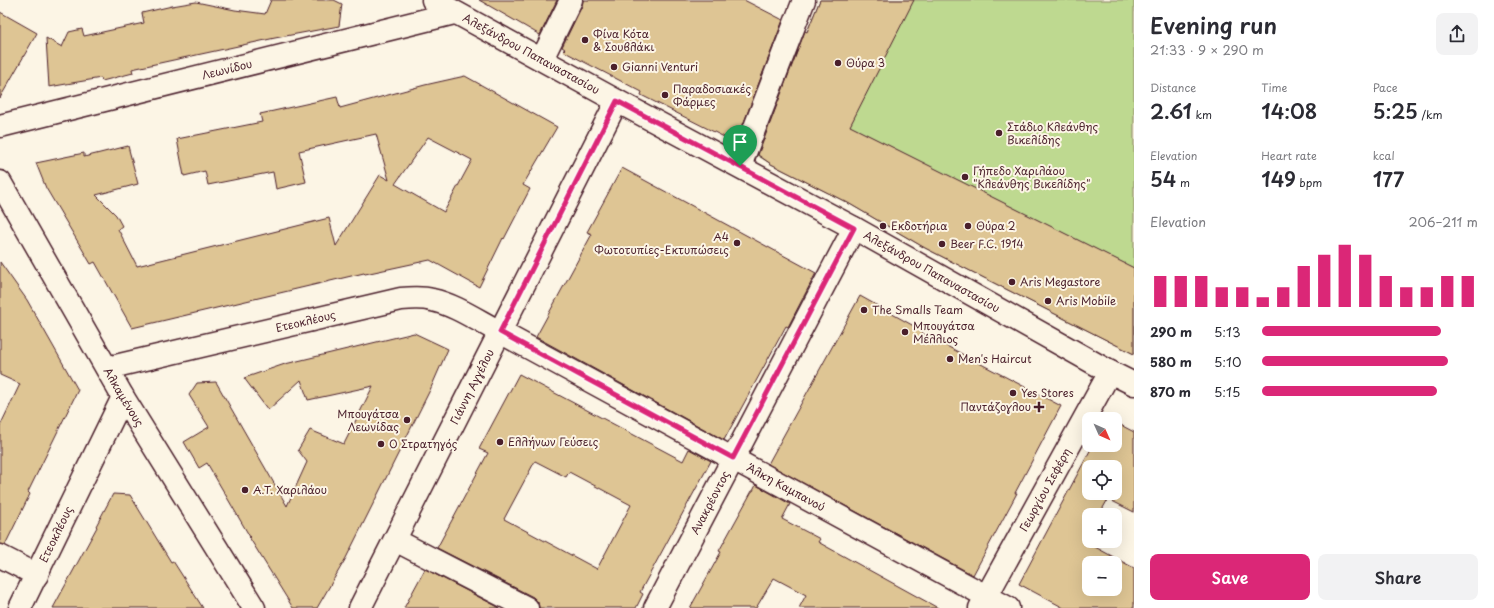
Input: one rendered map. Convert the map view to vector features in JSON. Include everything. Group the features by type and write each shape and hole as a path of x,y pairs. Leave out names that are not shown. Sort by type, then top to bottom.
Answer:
{"street":[{"name":"Αλεξάνδρου Παπαναστασίου","path":"434,0 617,101 854,228 1134,384"},
{"path":"542,60 571,0"},
{"path":"740,166 804,0"},
{"name":"Λεωνίδου","path":"0,126 454,12"},
{"name":"Γιάννη Αγγέλου","path":"360,608 617,101"},
{"name":"Αλκαμένους","path":"0,182 123,397 254,608"},
{"name":"Ανακρέοντος","path":"655,608 854,228"},
{"name":"Ετεοκλέους","path":"107,368 401,300 416,298 431,299 446,304 500,332"},
{"name":"Άλκη Καμπανού","path":"500,332 733,458 983,602 1008,608"},
{"name":"Γεωργίου Σεφέρη","path":"983,602 1110,372"},
{"name":"Ετεοκλέους","path":"20,608 123,397"},
{"path":"395,540 527,608"},
{"path":"0,556 37,574"}],"green space":[{"name":"Γήπεδο Χαριλάου \"Κλεάνθης Βικελίδης\"","path":"820,0 1134,0 1134,354 925,248 848,203 771,164 757,155"}],"building":[{"path":"271,0 334,0 342,4 339,26 275,38 132,69 133,73 102,81 101,78 49,87 46,38 62,47 69,32 82,29 84,36 144,23 142,13 196,2 265,14"},
{"path":"479,0 557,0 540,35"},
{"path":"583,0 744,0 783,20 736,143 641,95 642,92 563,51 565,49 562,47 582,6"},
{"path":"820,0 914,0 850,126 1134,268 1134,354 925,248 848,203 771,164 758,155 805,31 807,32"},
{"path":"0,12 37,33 0,98"},
{"path":"465,76 557,127 523,185 530,189 504,239 503,238 479,287 430,260 364,273 132,328 95,262 91,264 46,188 36,163 84,153 84,157 128,146 138,184 96,195 116,215 122,226 118,229 137,266 329,218 336,246 380,175 389,180 376,134 299,151 306,182 276,189 273,172 208,185 205,171 184,176 177,139 262,122 260,114 337,97 340,108 425,85","holes":["428,137 472,160 444,212 395,184"]},
{"path":"622,168 816,273 788,327 786,326 724,440 536,337 592,234 587,232"},
{"path":"0,262 27,300 78,390 28,492 30,494 5,545 0,544 0,426 20,384 0,375"},
{"path":"860,296 921,330 920,332 1061,406 973,575 768,464"},
{"path":"414,333 448,349 430,390 346,558 317,608 293,608 249,537 207,463 199,468 184,442 209,427 189,395 197,383 216,382 287,506 307,462 298,450 310,430 344,444 373,386 308,400 301,380 268,410 244,378 285,364"},
{"path":"519,374 683,461 689,449 711,461 640,592 643,594 636,608 539,608 538,602 533,597 437,548 488,453 479,449","holes":["535,461 566,477 569,472 631,505 597,569 504,519"]},
{"path":"1122,426 1134,432 1134,512 1110,500 1122,500 1122,460 1085,460 1089,452 1122,452"},
{"path":"1082,466 1082,500 1107,500 1103,508 1082,508 1082,548 1097,548 1112,556 1082,556 1082,596 1122,596 1122,562 1134,568 1134,608 1064,608 1019,584"},
{"path":"756,485 790,504 782,519 820,539 818,542 938,608 799,608 806,595 774,578 756,608 690,608 721,552 719,551"},
{"path":"113,494 130,495 171,562 173,561 203,608 53,608 97,527 96,526"},
{"path":"425,569 500,608 404,608"}],"place":[{"name":"Φίνα Κότα & Σουβλάκι","path":"585,40"},
{"name":"Θύρα 3","path":"838,63"},
{"name":"Gianni Venturi","path":"614,67"},
{"name":"Παραδοσιακές Φάρμες","path":"665,95"},
{"name":"Στάδιο Κλεάνθης Βικελίδης","path":"999,133"},
{"name":"Γήπεδο Χαριλάου \"Κλεάνθης Βικελίδης\"","path":"965,177"},
{"name":"Εκδοτήρια","path":"883,226"},
{"name":"Θύρα 2","path":"968,226"},
{"name":"Α4 Φωτοτυπίες-Εκτυπώσεις","path":"737,243"},
{"name":"Beer F.C. 1914","path":"942,244"},
{"name":"Aris Megastore","path":"1012,282"},
{"name":"Aris Mobile","path":"1048,301"},
{"name":"The Smalls Team","path":"864,310"},
{"name":"Μπουγάτσα Μέλλιος","path":"905,332"},
{"name":"Men's Haircut","path":"950,359"},
{"name":"Yes Stores","path":"1013,393"},
{"name":"Παντάζογλου","path":"1039,407"},
{"name":"Μπουγάτσα Λεωνίδας","path":"407,420"},
{"name":"Ελλήνων Γεύσεις","path":"500,442"},
{"name":"Ο Στρατηγός","path":"381,444"},
{"name":"Α.Τ. Χαριλάου","path":"245,490"}],"route":[{"path":"617,101 740,166 854,228 733,458 500,332 617,101"}]}
